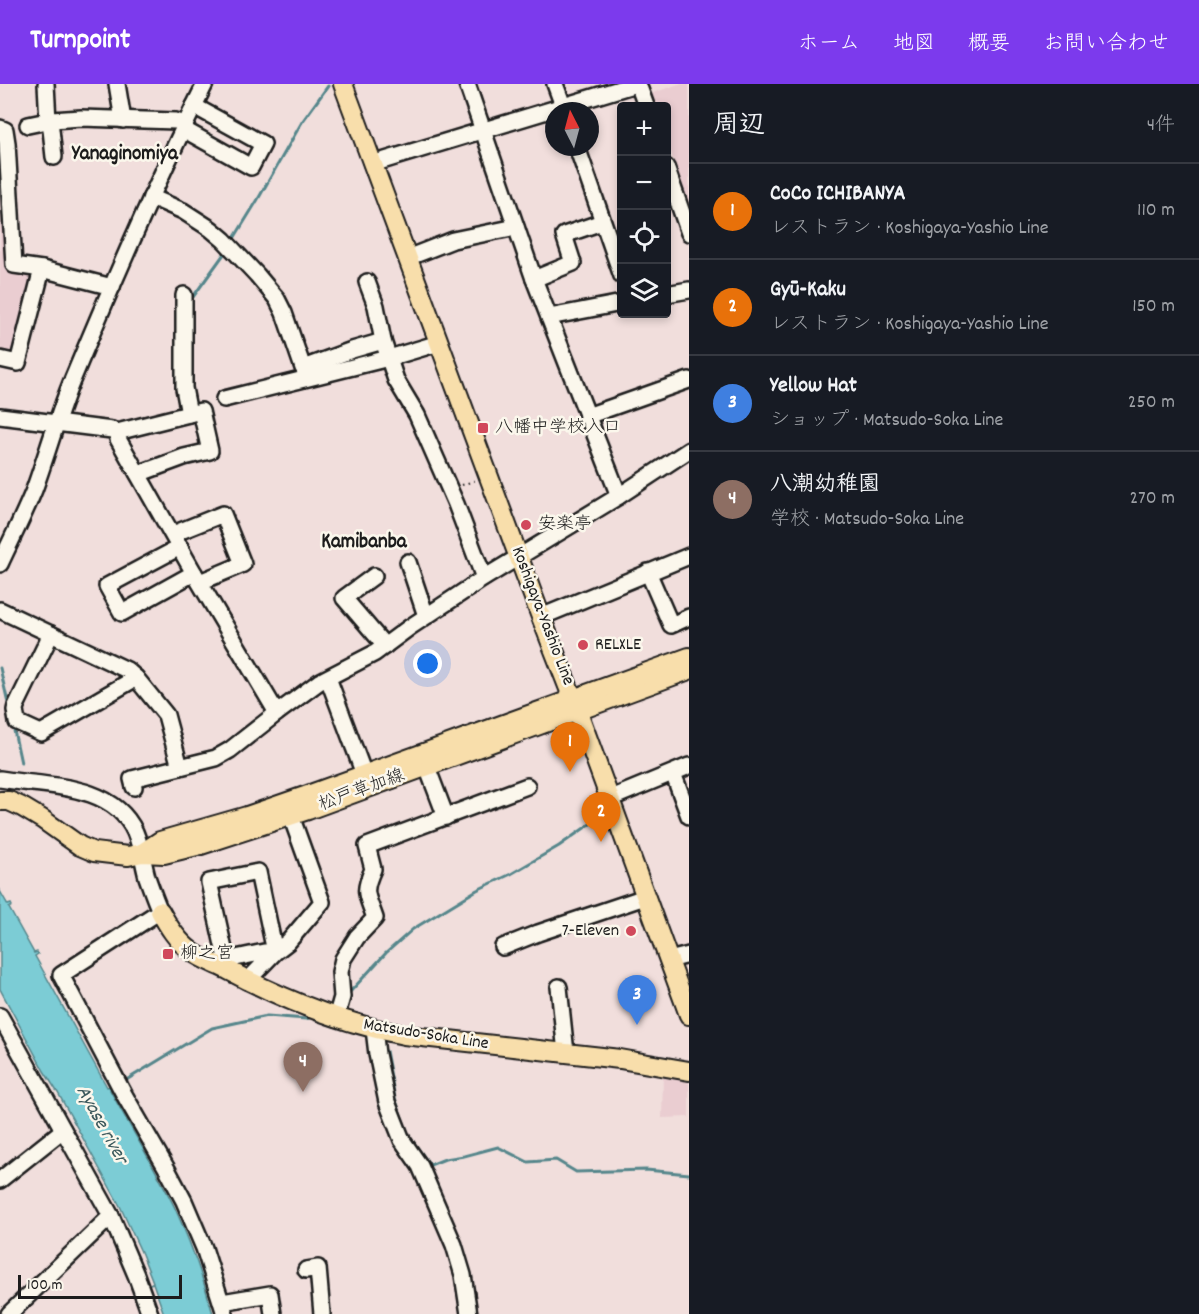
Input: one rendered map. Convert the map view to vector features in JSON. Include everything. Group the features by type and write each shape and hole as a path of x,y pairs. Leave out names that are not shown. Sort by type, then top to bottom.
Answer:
{"main road":[{"name":"Koshigaya-Yashio Line","path":"343,84 689,1015"},
{"path":"575,705 689,657"},
{"path":"575,705 689,670"},
{"name":"松戸草加線","path":"0,801 9,801 22,807 80,846 94,852 128,856 142,853 164,854 201,845 291,816 427,767 575,705"},
{"name":"松戸草加線","path":"142,853 160,841 247,816 364,774 575,705"},
{"name":"Matsudo-Soka Line","path":"160,911 173,933 191,951 247,981 336,1018 374,1029 428,1038 620,1059 689,1071"}],"street":[{"path":"46,84 54,157"},
{"path":"117,84 123,120"},
{"path":"0,564 33,491 56,423 130,243 205,84"},
{"path":"466,84 534,279 620,496"},
{"path":"555,84 561,102"},
{"path":"576,102 596,90 637,84 644,102"},
{"path":"28,125 49,120 81,118 176,121 251,167 263,144 194,106"},
{"path":"372,164 545,114"},
{"path":"0,128 5,130 7,143 14,265 42,269 112,287"},
{"path":"580,156 617,265"},
{"path":"671,181 689,233"},
{"path":"151,197 183,212 211,229 257,275 277,300 284,313 303,368 383,341"},
{"path":"534,279 573,263 564,235 602,222"},
{"path":"407,258 453,240 516,227"},
{"path":"0,359 18,363 42,269"},
{"path":"367,282 376,306 383,341 396,380 427,437 484,578"},
{"path":"671,293 689,290"},
{"path":"184,296 184,388 189,414"},
{"path":"549,318 617,304"},
{"path":"224,399 439,343"},
{"path":"587,416 689,380"},
{"path":"0,416 117,432 201,411 210,451 184,457 138,474"},
{"path":"117,432 118,439 197,578 277,713"},
{"path":"134,787 132,779 216,758 230,750 319,682 375,653 484,578 620,496 689,450"},
{"path":"223,514 243,564 197,578 122,613 107,586 176,540 223,514"},
{"path":"541,617 689,556"},
{"path":"408,562 426,616"},
{"path":"648,572 671,625 689,617"},
{"path":"375,576 344,598 385,646"},
{"path":"0,610 127,670 166,715 180,767"},
{"path":"51,634 16,706 17,722 41,733 136,678"},
{"path":"328,678 364,774"},
{"path":"609,798 689,766"},
{"path":"427,767 446,817"},
{"path":"673,773 689,816"},
{"path":"0,779 90,793 109,802 124,815 134,831 160,911 61,975 184,1201 204,1248 224,1308 270,1294 273,1314"},
{"path":"336,1018 342,997 340,972 343,959 357,937 375,918 366,891 373,869 367,846 528,786"},
{"path":"247,981 288,942 322,902 291,816"},
{"path":"258,872 275,952 231,959 225,954 209,882 258,872"},
{"path":"503,947 537,933 645,897"},
{"path":"669,960 689,954"},
{"path":"559,987 566,1053"},
{"path":"0,1016 111,1216 150,1314"},
{"path":"374,1029 387,1102 402,1140 420,1166 454,1245 469,1314"},
{"path":"0,1180 63,1130"},
{"path":"9,1314 111,1216"},
{"path":"306,1270 318,1268 322,1314"}],"path":[{"path":"470,482 474,481"}],"shaded area":[{"path":"679,84 689,84 689,206 671,152 671,102 653,102 650,94"},
{"path":"0,133 3,134 9,271 31,273 34,280 16,347 8,353 0,351"},
{"path":"663,1074 679,1077 689,1083 689,1117 662,1118"}],"water":[{"name":"Ayase river","path":"0,891 8,905 11,904 9,908 34,953 37,952 35,956 107,1087 111,1086 110,1090 174,1206 196,1259 213,1314 164,1314 153,1283 150,1284 153,1282 142,1254 120,1206 0,989"}],"waterway":[{"path":"233,240 302,122 328,86"},
{"path":"193,297 224,254"},
{"path":"0,668 9,707"},
{"path":"13,726 21,763"},
{"path":"349,994 386,953 413,929 477,890 511,874 559,846 600,817"},
{"path":"123,1082 212,1028 267,1016 309,1018"},
{"path":"386,1051 395,1098 408,1135 430,1165 445,1159 498,1147 528,1162 556,1160 576,1172 646,1170 689,1174"}],"place":[{"name":"八幡中学校入口","path":"483,428"},
{"name":"安楽亭","path":"526,525"},
{"name":"RELXLE","path":"583,645"},
{"name":"CoCo ICHIBANYA","path":"570,772"},
{"name":"Gyū-Kaku","path":"601,842"},
{"name":"7-Eleven","path":"631,931"},
{"name":"柳之宮","path":"168,954"},
{"name":"Yellow Hat","path":"637,1025"},
{"name":"八潮幼稚園","path":"303,1092"}],"district":[{"name":"Yanaginomiya","path":"125,155"},
{"name":"Kamibanba","path":"364,543"}]}
